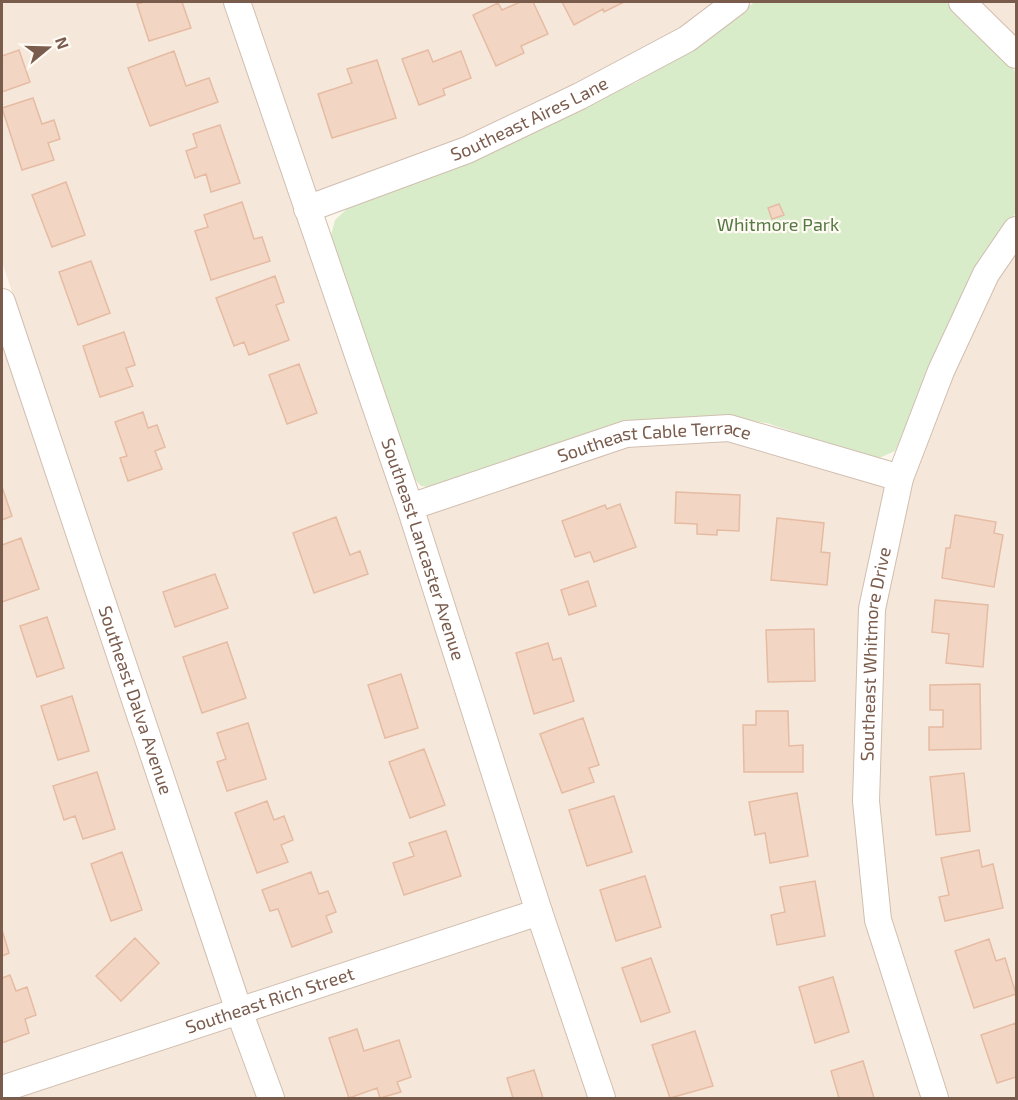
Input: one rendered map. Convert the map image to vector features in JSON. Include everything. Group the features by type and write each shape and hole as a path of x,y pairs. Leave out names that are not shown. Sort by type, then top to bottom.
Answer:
{"street":[{"name":"Southeast Lancaster Avenue","path":"237,2 410,507 539,912 602,1098"},
{"name":"Southeast Aires Lane","path":"308,210 467,150 580,96 687,39 736,2"},
{"path":"962,2 1017,55"},
{"name":"Southeast Whitmore Drive","path":"935,1098 878,920 866,801 872,609 900,478 941,371 976,295 986,274 1017,230"},
{"name":"Southeast Dalva Avenue","path":"2,302 239,1011 271,1098"},
{"name":"Southeast Cable Terrace","path":"410,507 626,434 729,428 900,478"},
{"name":"Southeast Rich Street","path":"2,1089 539,912"}],"shaded area":[{"path":"2,2 224,2 398,512 523,905 248,995 2,262"},
{"path":"251,2 716,2 680,30 575,86 463,139 316,194"},
{"path":"980,2 1016,2 1016,37"},
{"path":"1016,251 1016,1098 948,1098 891,917 879,800 885,609 913,480 953,374 997,279"},
{"path":"2,344 223,1003 2,1076"},
{"path":"727,440 886,486 859,609 853,802 866,924 921,1098 616,1098 552,908 426,515 628,446"},
{"path":"530,927 588,1098 285,1098 256,1017"},
{"path":"231,1025 257,1098 8,1098"}],"green space":[{"name":"Whitmore Park","path":"755,2 946,2 1016,72 1016,212 963,295 895,451 879,458 860,455 767,423 719,417 436,488 421,486 406,470 329,243 335,220 348,208 490,149 637,82"}],"building":[{"path":"182,2 191,28 149,41 137,4"},
{"path":"520,2 533,2 548,34 521,46 524,53 496,66 473,15 498,3 502,10"},
{"path":"562,2 624,2 604,12 603,9 574,25"},
{"path":"19,50 30,82 2,92 2,56"},
{"path":"428,50 433,62 461,51 471,78 443,89 445,95 419,105 402,59"},
{"path":"174,51 186,86 209,78 218,102 150,126 128,68"},
{"path":"377,60 396,118 332,138 318,94 352,83 347,69"},
{"path":"33,98 42,124 54,120 60,139 48,143 54,160 22,170 2,108"},
{"path":"220,125 240,183 211,192 206,174 195,178 186,151 197,147 193,134"},
{"path":"66,182 85,235 52,247 32,195"},
{"path":"242,202 254,239 262,237 270,261 211,280 195,231 208,227 204,215"},
{"path":"779,204 784,215 772,219 768,208"},
{"path":"91,261 110,313 78,325 59,272"},
{"path":"275,276 284,302 276,305 289,340 249,355 244,342 234,346 216,298"},
{"path":"124,332 135,365 126,368 133,386 100,397 83,346"},
{"path":"299,364 317,413 287,424 269,375"},
{"path":"143,412 148,428 157,425 165,447 155,451 162,469 128,481 120,458 127,456 115,422"},
{"path":"2,487 12,516 2,520"},
{"path":"676,492 740,495 739,531 717,530 717,535 697,534 697,524 675,523"},
{"path":"620,504 636,547 594,562 590,552 575,557 562,521 605,505 607,509"},
{"path":"955,515 996,522 994,533 1003,535 994,587 942,578 946,548 950,548"},
{"path":"336,517 350,555 360,551 368,574 314,593 293,533"},
{"path":"777,518 824,523 821,552 830,553 827,585 771,580"},
{"path":"21,538 39,589 2,602 2,545"},
{"path":"215,574 228,608 175,627 163,592"},
{"path":"588,581 596,606 569,615 561,590"},
{"path":"935,600 988,605 983,667 946,663 949,634 932,632"},
{"path":"47,617 64,668 37,677 20,626"},
{"path":"814,629 815,681 768,682 766,630"},
{"path":"227,642 246,698 202,713 183,657"},
{"path":"548,643 553,660 561,658 574,701 534,714 516,653"},
{"path":"401,674 418,728 385,738 368,685"},
{"path":"980,684 981,749 929,750 929,727 943,727 943,710 930,710 930,685"},
{"path":"72,696 89,751 58,760 41,706"},
{"path":"756,711 788,711 789,746 803,745 803,772 744,772 743,725 756,725"},
{"path":"583,718 599,765 589,768 594,782 562,793 540,734"},
{"path":"248,723 266,779 227,791 217,762 226,759 217,733"},
{"path":"424,749 445,805 410,818 389,762"},
{"path":"97,772 115,829 83,839 75,816 64,820 53,786"},
{"path":"964,773 970,831 936,835 930,777"},
{"path":"797,793 808,856 770,863 765,833 755,835 749,802"},
{"path":"614,796 632,852 587,866 569,810"},
{"path":"267,801 274,820 284,816 293,840 281,845 288,862 257,873 235,813"},
{"path":"446,831 461,876 404,895 393,863 414,856 409,843"},
{"path":"979,850 982,867 993,864 1003,908 945,921 939,897 949,895 941,858"},
{"path":"122,852 142,910 111,921 91,864"},
{"path":"311,872 319,894 328,891 336,912 326,916 332,932 292,947 278,909 270,911 262,890"},
{"path":"645,876 661,927 616,941 600,890"},
{"path":"815,881 825,936 777,945 771,915 785,912 780,887"},
{"path":"2,930 9,953 2,956"},
{"path":"135,938 159,963 121,1001 96,976"},
{"path":"989,939 996,961 1005,958 1016,994 974,1008 955,951"},
{"path":"651,958 670,1012 641,1022 622,968"},
{"path":"10,975 16,991 27,987 36,1015 25,1019 29,1033 2,1043 2,978"},
{"path":"833,977 849,1032 815,1043 799,987"},
{"path":"1016,1023 1016,1077 997,1083 981,1035"},
{"path":"357,1029 364,1051 399,1040 411,1077 397,1082 401,1092 380,1098 377,1088 349,1098 329,1038"},
{"path":"695,1031 713,1086 670,1098 652,1045"},
{"path":"863,1061 874,1098 839,1098 831,1071"},
{"path":"534,1070 543,1098 513,1098 507,1078"}]}
